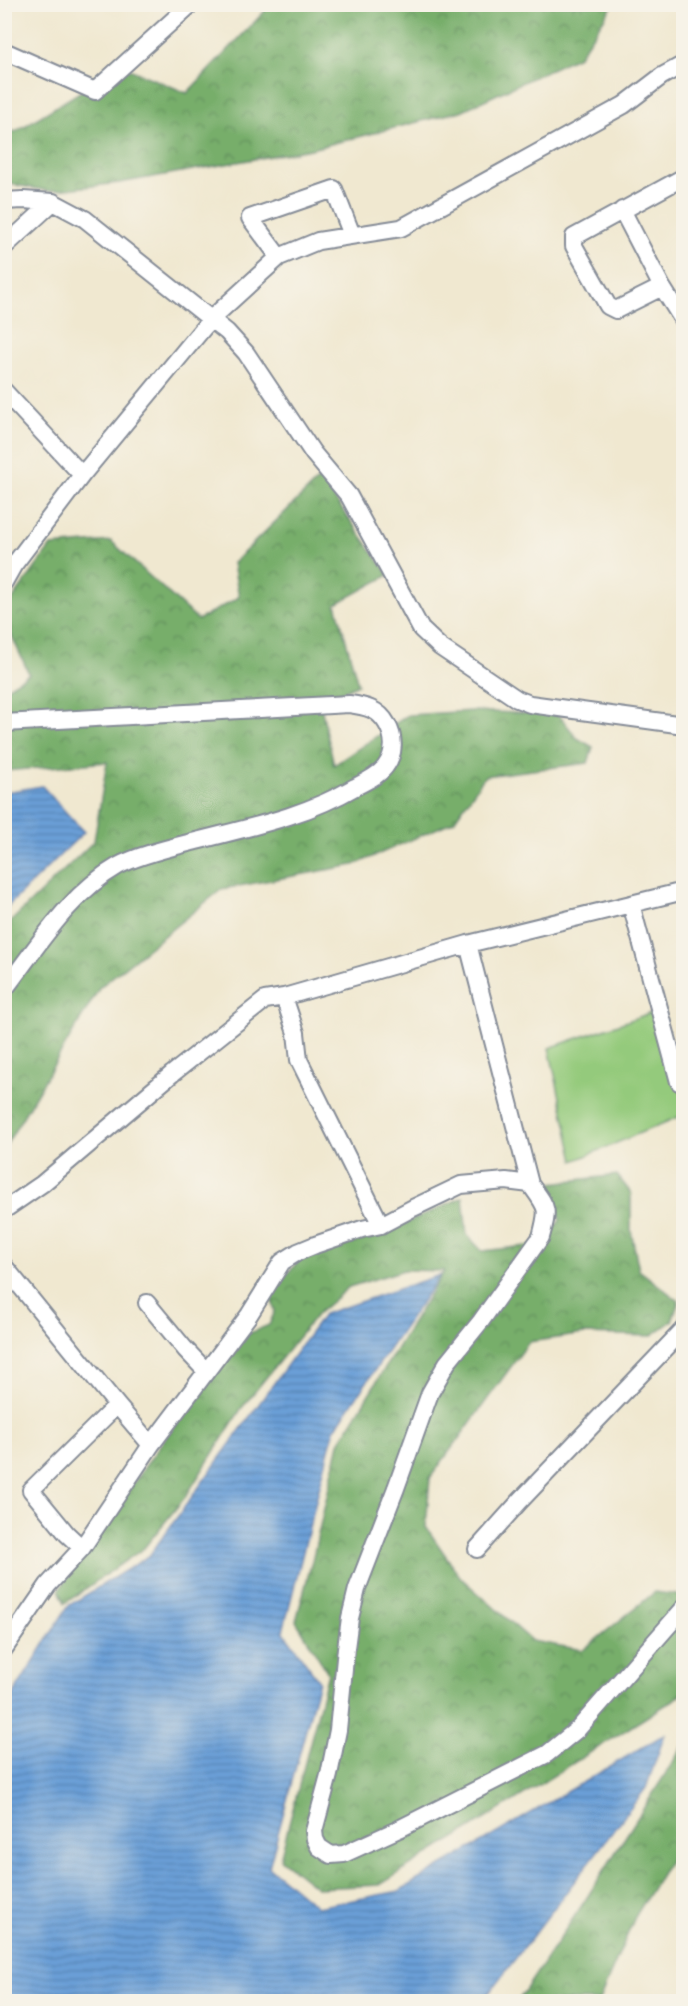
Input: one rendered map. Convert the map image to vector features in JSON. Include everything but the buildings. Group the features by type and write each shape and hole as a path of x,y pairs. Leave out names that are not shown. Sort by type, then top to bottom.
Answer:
{"street":[{"path":"4,51 95,91 191,4"},
{"path":"4,582 9,561 210,320 279,257 318,241 401,228 624,105 662,76 684,64"},
{"path":"662,287 616,309 608,306 574,246 574,237 684,177"},
{"path":"279,257 250,218 334,189 352,235"},
{"path":"4,201 53,202 86,219 227,332 246,353 313,453 349,496 421,629 440,647 517,699 530,704 684,725"},
{"path":"4,247 53,202"},
{"path":"622,210 662,287 684,322"},
{"path":"4,391 82,475"},
{"path":"4,723 349,704 365,706 377,711 386,721 393,735 393,747 385,767 377,775 337,798 281,820 168,848 119,865 90,885 71,905 4,990"},
{"path":"4,1210 42,1184 172,1074 265,1000 284,997 468,944 684,891"},
{"path":"631,904 679,1082"},
{"path":"468,944 530,1184 545,1204 545,1221 541,1237 481,1321 447,1363 430,1393 357,1589 350,1618 338,1730 314,1831 319,1847 331,1855 344,1854 410,1824 547,1754 578,1729 684,1608"},
{"path":"284,997 296,1033 299,1060 381,1225"},
{"path":"4,1649 48,1585 82,1548 151,1445 249,1315 282,1262 315,1245 381,1225 461,1185 506,1181 530,1184"},
{"path":"4,1266 151,1445"},
{"path":"147,1303 185,1349 206,1370"},
{"path":"477,1548 684,1329"},
{"path":"82,1548 67,1534 31,1490 117,1405"}],"green space":[{"path":"263,5 613,5 579,56 461,111 311,149 119,183 49,191 5,183 4,128 15,132 122,66 187,93 265,11"},
{"path":"320,478 389,575 336,604 358,684 320,702 334,765 408,715 472,711 559,715 577,738 593,747 588,763 485,776 454,821 354,865 222,889 100,987 5,1147 5,927 94,841 107,762 5,771 5,689 29,674 5,621 5,610 51,546 111,541 198,620 239,597 233,563"},
{"path":"659,1010 683,1098 683,1115 574,1161 549,1048"},
{"path":"617,1175 631,1193 631,1231 639,1270 679,1301 672,1321 651,1336 584,1334 529,1342 430,1478 426,1527 461,1578 532,1641 583,1650 655,1592 683,1596 683,1694 380,1885 317,1888 280,1859 328,1673 296,1621 339,1443 444,1271 404,1270 349,1287 317,1314 241,1409 186,1496 144,1548 65,1603 59,1590 158,1448 240,1337 269,1325 275,1311 270,1294 300,1259 382,1234 463,1197 467,1235 482,1251 544,1244 560,1220 551,1183"},
{"path":"683,1746 683,1838 635,1917 599,2001 518,2001 586,1899"}],"water":[{"path":"42,786 84,832 5,909 5,792"},
{"path":"440,1275 334,1430 283,1631 319,1681 269,1867 317,1907 399,1891 665,1734 646,1788 483,2001 5,2001 4,1711 11,1698 68,1606 149,1556 324,1314"}]}
